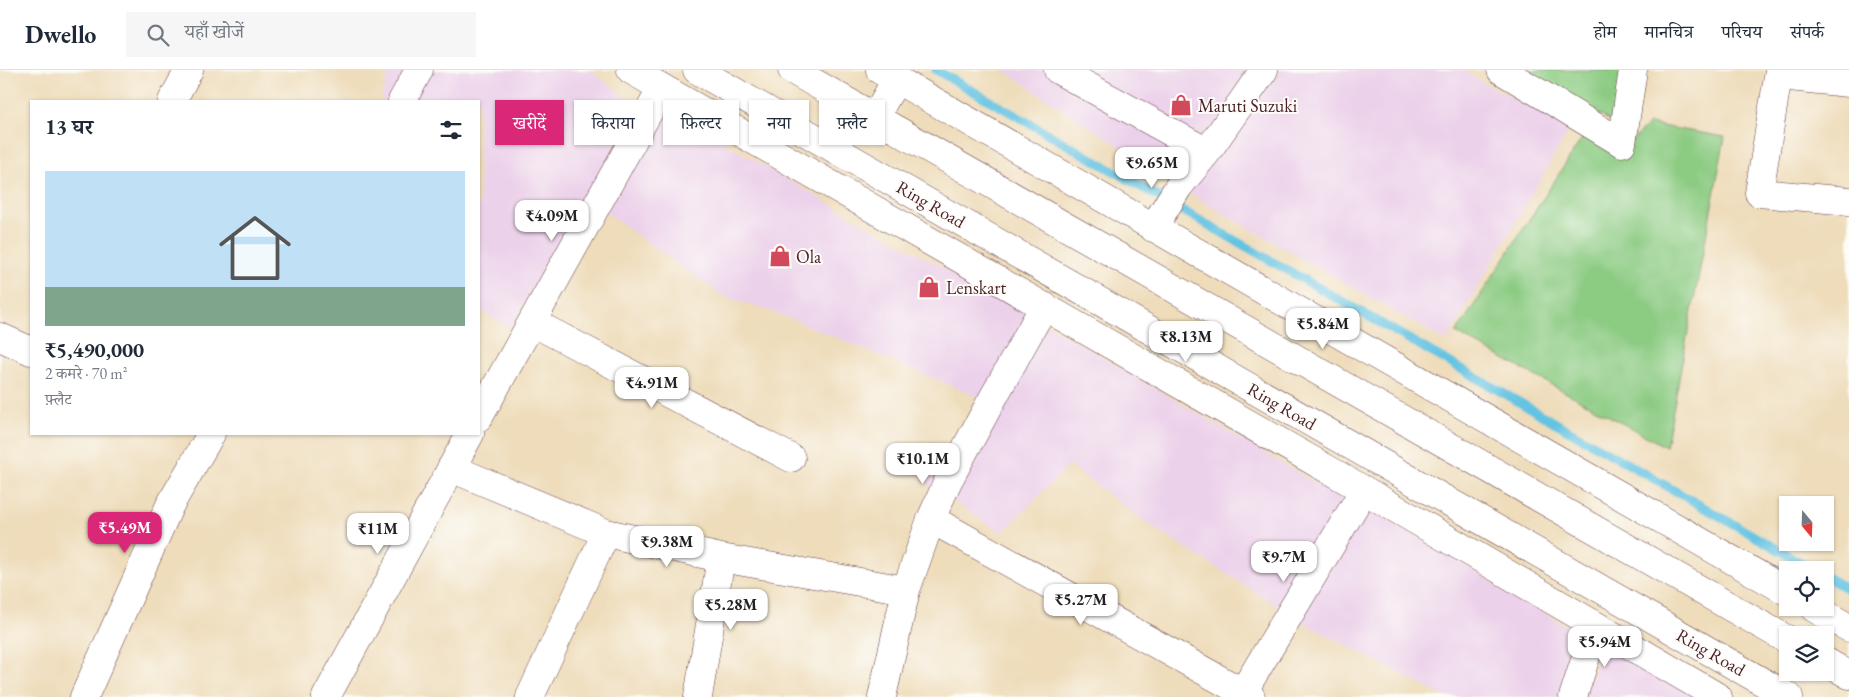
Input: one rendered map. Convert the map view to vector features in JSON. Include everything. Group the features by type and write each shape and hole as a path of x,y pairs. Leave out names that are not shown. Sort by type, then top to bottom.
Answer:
{"main road":[{"path":"173,100 188,70"},
{"path":"403,100 420,70"},
{"path":"630,70 1364,490 1718,697"},
{"name":"Ring Road","path":"697,70 1789,697"},
{"path":"792,70 845,100"},
{"path":"1058,70 1207,152"},
{"path":"1157,221 1179,186 1207,152 1264,70"},
{"path":"1501,70 1622,143 1633,70"},
{"path":"882,100 893,73 1157,221 1779,587"},
{"path":"1849,83 1779,73 1759,193 1849,201"},
{"path":"480,416 662,88"},
{"path":"885,123 1779,635"},
{"path":"882,697 906,590 931,519 948,481 1044,306"},
{"path":"532,322 792,458"},
{"path":"0,337 30,352"},
{"path":"84,697 170,505 210,435"},
{"path":"326,697 469,435"},
{"path":"451,468 606,532 721,558 906,590"},
{"path":"931,519 1245,695 1364,490"},
{"path":"530,697 606,532"},
{"path":"698,697 721,558"},
{"path":"1828,616 1849,628"},
{"path":"1573,697 1596,626"},
{"path":"1834,666 1849,675"}],"shaded area":[{"path":"389,70 590,70 629,100 574,100 574,145 618,145 510,328 480,311 480,100 381,100"},
{"path":"1003,70 1464,70 1478,80 1571,127 1446,341 1212,207"},
{"path":"660,106 663,108 663,145 728,145 875,230 1022,310 1341,498 1392,521 1581,635 1561,697 1445,697 1306,624 1155,529 1069,465 1002,533 926,483 981,398 777,313 723,296 605,212 640,145 653,145 653,119"},
{"path":"1604,641 1701,697 1585,697"}],"green space":[{"path":"1523,70 1624,70 1615,124"},
{"path":"1649,124 1725,137 1666,447 1456,333 1588,129 1625,147"}],"waterway":[{"path":"936,70 1798,561"},
{"path":"1834,581 1849,590"}],"place":[{"name":"Maruti Suzuki","path":"1181,105"},
{"name":"Ola","path":"780,256"},
{"name":"Lenskart","path":"929,287"}]}
